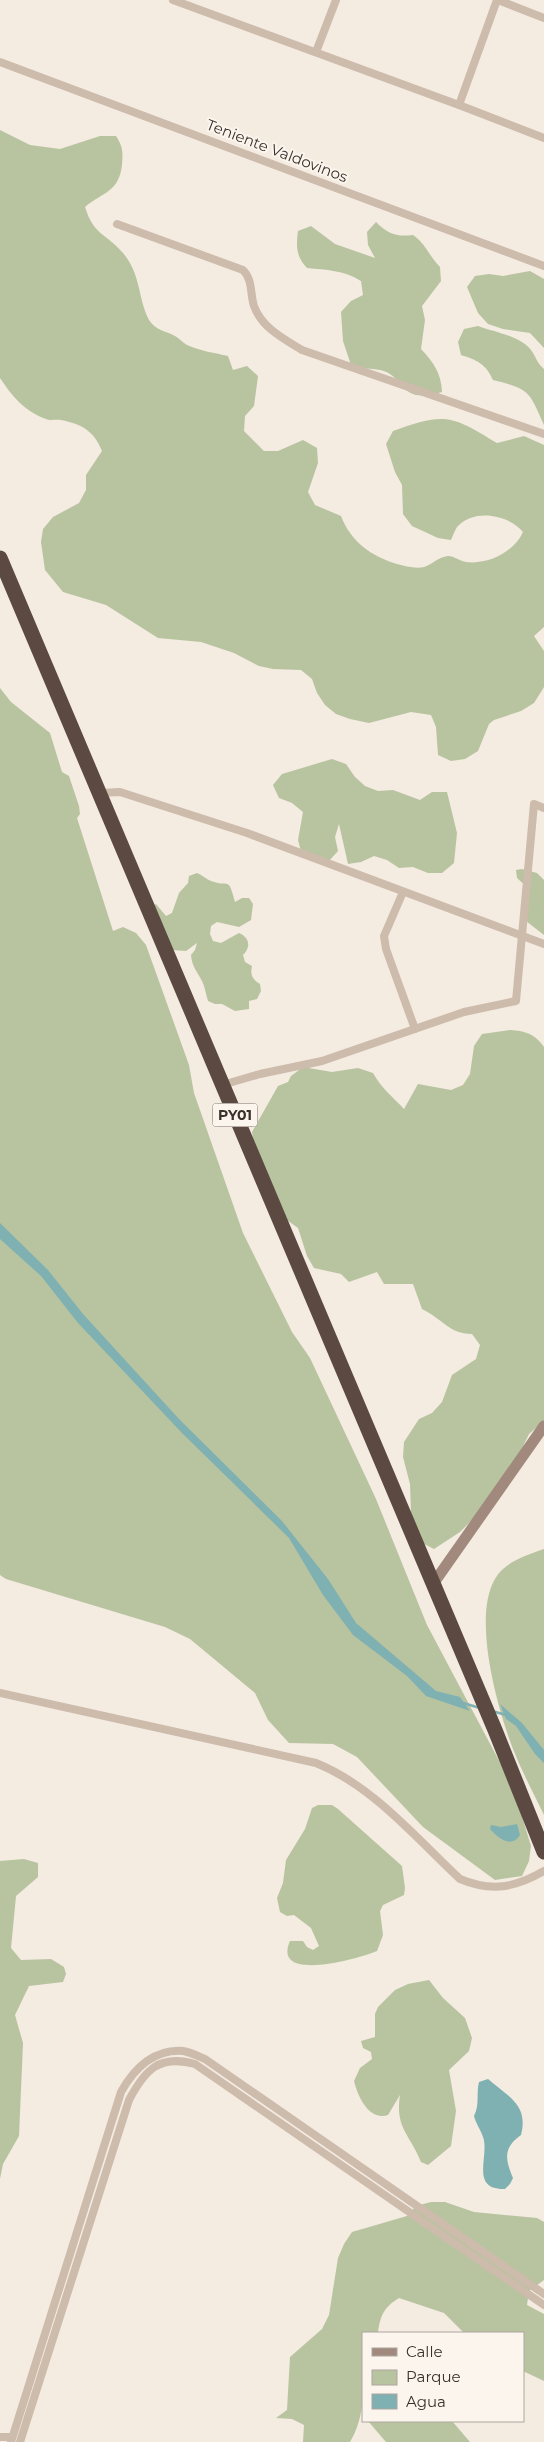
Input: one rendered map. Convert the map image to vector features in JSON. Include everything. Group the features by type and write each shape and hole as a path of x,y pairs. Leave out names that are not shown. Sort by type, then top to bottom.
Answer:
{"highway":[{"name":"PY01","path":"0,558 495,1730 544,1852"}],"street":[{"path":"174,0 544,138"},
{"path":"316,52 336,0"},
{"path":"459,105 498,0 544,18"},
{"name":"Teniente Valdovinos","path":"0,62 544,266"},
{"path":"117,224 243,270 249,276 254,306 263,322 276,334 302,350 544,434"},
{"path":"99,793 120,792 247,833 544,944"},
{"path":"222,1085 260,1074 322,1061 464,1012 516,1002 534,804 544,808"},
{"path":"403,892 384,936 386,949 414,1029"},
{"path":"432,1584 544,1426"},
{"path":"0,1693 316,1763 330,1768 355,1782 460,1879 476,1886 515,1885 544,1872"},
{"path":"0,2437 11,2440 121,2092 132,2073 151,2059 170,2052 184,2051 205,2059 544,2294"},
{"path":"20,2442 129,2100 139,2081 148,2071 170,2061 183,2060 201,2067 544,2305"}],"green space":[{"path":"0,130 30,145 60,149 100,136 116,136 122,153 122,165 117,181 114,186 85,207 96,229 117,246 129,261 149,320 157,328 175,336 187,345 228,356 233,370 247,366 258,376 254,406 245,416 244,431 264,451 278,451 303,440 317,448 318,463 308,492 315,505 341,516 356,541 370,552 397,564 421,568 448,556 466,562 483,561 499,556 507,551 523,532 509,521 492,516 473,517 465,520 457,527 451,540 438,538 412,526 403,514 402,485 395,472 386,444 393,431 425,421 447,419 469,427 497,443 524,436 544,445 544,627 534,636 544,651 544,687 534,703 521,711 494,720 489,724 478,751 465,759 451,761 438,755 436,727 431,715 411,712 369,723 336,714 325,705 317,693 312,679 301,670 273,669 259,666 234,653 201,642 158,638 106,605 63,592 45,570 41,542 43,529 53,517 79,503 86,490 86,475 102,451 91,433 81,426 61,420 48,420 31,412 14,397 0,378"},
{"path":"376,222 393,234 413,235 440,267 441,281 422,306 425,320 421,349 436,369 442,392 417,395 410,393 388,373 377,369 352,368 343,341 341,312 351,301 363,295 361,281 341,273 307,268 299,255 297,247 298,231 311,226 335,244 375,258 368,245 367,232"},
{"path":"530,271 544,279 544,348 530,333 503,329 488,324 478,313 467,287 475,276 489,274 503,276"},
{"path":"478,326 520,341 531,350 544,369 544,425 527,393 514,386 493,380 480,363 461,355 458,342 464,329"},
{"path":"0,688 11,702 50,733 62,772 69,776 79,806 80,814 77,818 113,931 123,927 136,933 146,945 189,1065 194,1093 243,1233 292,1332 310,1358 376,1499 427,1625 513,1787 531,1846 529,1861 522,1876 495,1880 423,1827 357,1757 333,1744 289,1743 268,1720 255,1693 190,1639 165,1627 6,1579 0,1575"},
{"path":"332,759 346,764 355,777 365,786 378,791 393,790 420,800 432,792 447,792 457,833 454,863 442,873 428,873 413,867 399,868 387,860 374,856 361,862 348,864 339,824 335,837 338,851 328,862 314,862 302,855 298,840 303,812 292,803 279,798 273,785 282,774"},
{"path":"522,869 537,873 544,880 544,935 526,921 527,887 517,878 516,870"},
{"path":"197,873 211,881 229,885 235,902 242,898 249,898 253,904 251,920 239,927 217,922 211,926 210,934 213,941 221,943 239,933 247,940 248,946 243,955 245,962 252,966 252,976 260,984 261,991 257,999 249,1001 249,1009 235,1011 222,1004 208,1001 203,983 194,966 191,955 197,943 186,951 172,950 150,907 156,904 166,916 172,913 179,893 188,883 189,876"},
{"path":"510,1030 530,1034 544,1047 544,1421 529,1434 509,1475 475,1517 460,1532 434,1549 420,1542 411,1513 410,1484 403,1457 404,1442 419,1419 432,1413 442,1402 452,1375 476,1359 480,1345 472,1334 457,1332 422,1309 413,1284 384,1284 377,1272 349,1282 341,1274 314,1268 307,1256 298,1228 287,1220 259,1176 252,1132 278,1086 288,1082 291,1076 303,1067 332,1072 358,1068 373,1073 383,1088 404,1109 418,1084 451,1090 463,1085 470,1074 474,1046 482,1034"},
{"path":"544,1549 544,1815 520,1766 500,1709 488,1657 486,1630 487,1606 492,1585 503,1569 517,1560"},
{"path":"318,1805 332,1805 338,1809 402,1866 405,1888 404,1895 383,1905 380,1911 383,1935 377,1951 337,1962 305,1965 293,1962 288,1954 290,1941 303,1941 307,1947 313,1950 319,1946 311,1928 294,1915 287,1916 280,1912 277,1898 283,1883 286,1860 305,1829 312,1808"},
{"path":"24,1859 38,1863 38,1877 16,1896 11,1948 21,1960 51,1959 64,1967 66,1974 63,1982 29,1986 15,2015 23,2043 19,2136 3,2164 0,2179 0,1861"},
{"path":"429,1980 443,1998 465,2018 472,2038 469,2051 449,2070 456,2111 451,2146 428,2165 421,2162 401,2123 399,2115 400,2095 388,2115 381,2116 370,2111 365,2106 358,2094 354,2081 360,2068 372,2059 371,2052 363,2048 361,2041 375,2037 375,2014 378,2007 395,1990 408,1984"},
{"path":"431,2202 445,2202 474,2212 537,2218 544,2222 544,2280 529,2291 527,2305 544,2314 544,2381 524,2371 524,2332 463,2332 444,2313 399,2298 384,2312 378,2332 362,2332 362,2403 356,2430 350,2442 303,2442 304,2425 292,2419 276,2418 287,2410 290,2357 322,2329 329,2315 338,2258 344,2244 352,2232 407,2216 416,2206"},
{"path":"369,2422 453,2422 470,2442 386,2442"}],"water":[{"path":"0,1223 48,1270 83,1314 179,1419 282,1521 328,1579 356,1623 436,1691 460,1697 470,1711 426,1696 407,1676 353,1635 323,1595 289,1538 182,1433 78,1323 41,1276 0,1239"},
{"path":"500,1704 522,1723 544,1750 544,1763 535,1754 516,1726 506,1719"},
{"path":"517,1824 520,1835 509,1842 501,1839 490,1829 491,1825 501,1827"},
{"path":"488,2079 515,2102 522,2116 521,2135 508,2149 508,2165 513,2178 505,2189 494,2188 487,2184 484,2178 484,2144 474,2116 477,2108 479,2082"}],"waterway":[{"path":"463,1703 480,1708"},
{"path":"492,1711 506,1715"}]}
